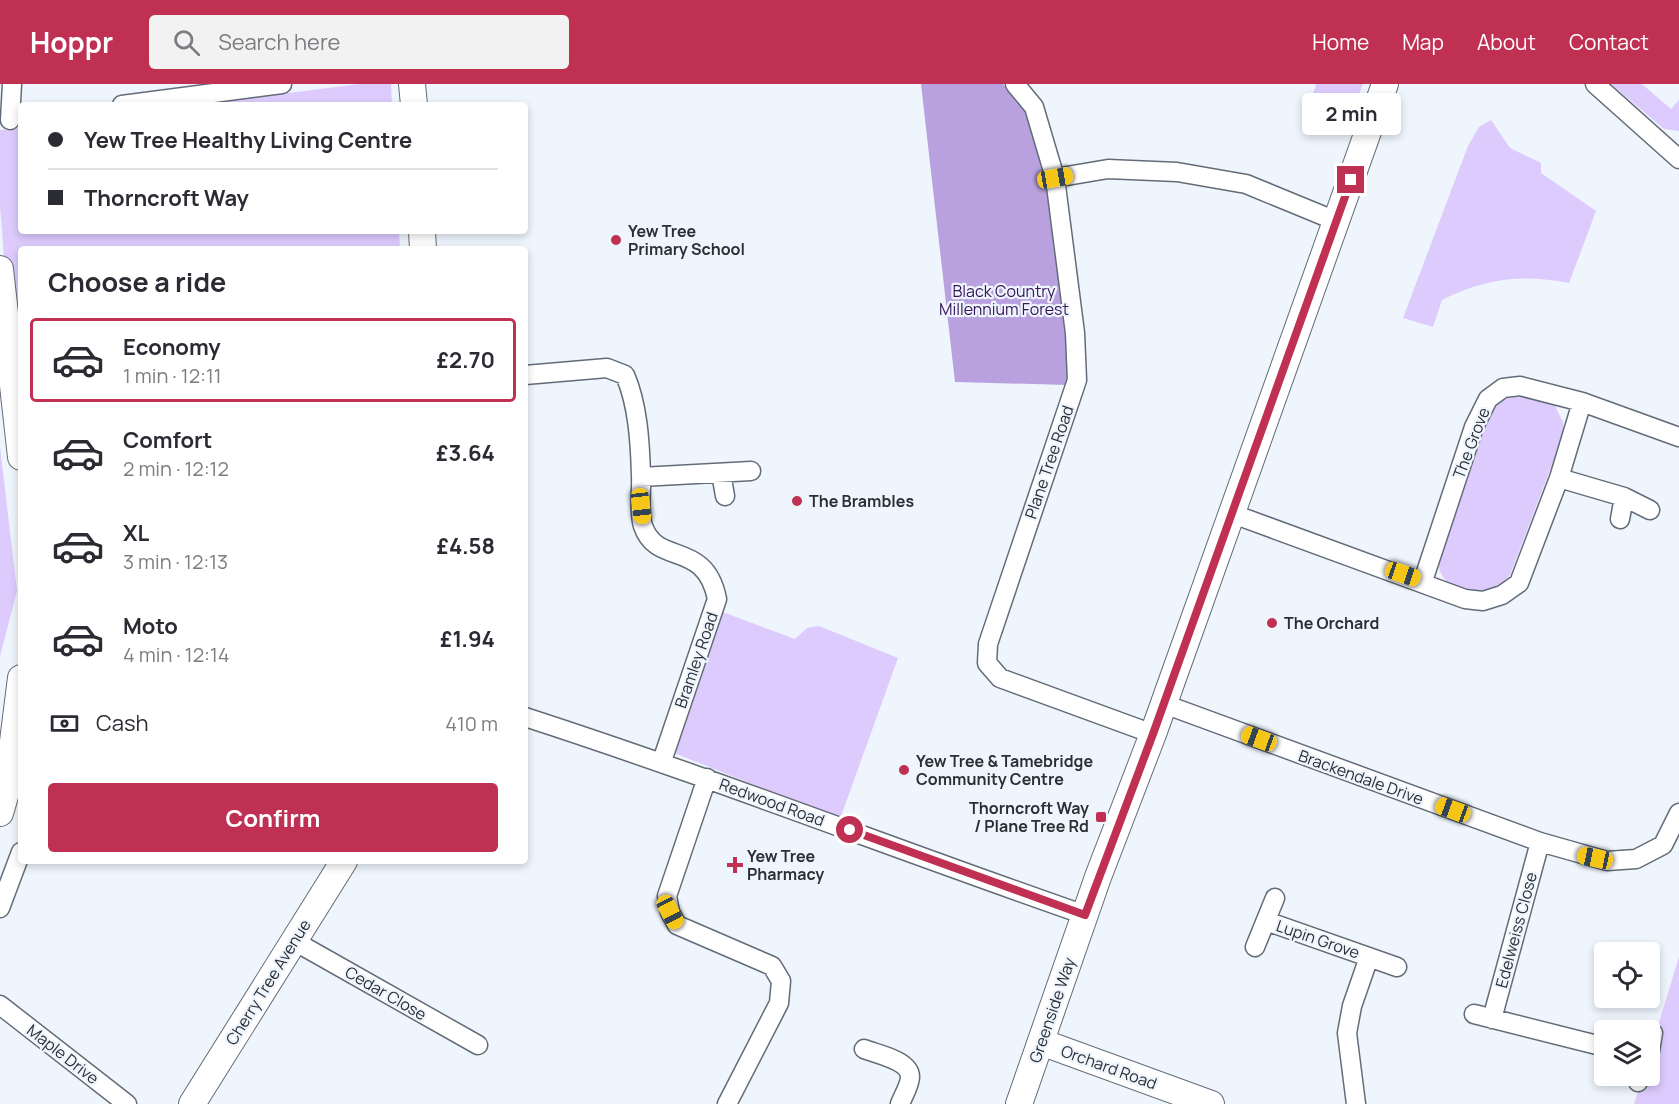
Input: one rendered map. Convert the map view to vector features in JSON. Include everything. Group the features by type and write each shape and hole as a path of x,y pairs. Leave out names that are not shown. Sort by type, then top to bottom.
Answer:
{"street":[{"path":"10,120 12,84"},
{"path":"145,102 282,84"},
{"path":"412,84 414,102"},
{"name":"Plane Tree Road","path":"1015,84 1034,106 1055,178 1075,333 1077,380 988,644 987,663 1000,678 1153,734"},
{"name":"Greenside Way","path":"1019,1104 1085,915 1233,514 1385,84"},
{"path":"1595,84 1677,153"},
{"path":"1055,178 1108,169 1177,172 1246,184 1336,221"},
{"path":"0,269 14,339 18,406"},
{"name":"Bramley Road","path":"528,375 607,368 624,375 631,389 636,417 643,527 657,546 699,562 713,580 717,599 662,761"},
{"name":"The Grove","path":"1423,581 1474,427 1488,399 1503,388 1520,386 1582,402 1679,437"},
{"path":"1233,514 1465,598 1483,601 1502,595 1519,583 1559,478 1582,402"},
{"path":"641,477 751,471"},
{"path":"721,473 725,496"},
{"path":"1559,478 1624,497 1650,510"},
{"path":"1620,519 1624,497"},
{"path":"0,813 7,789 18,702"},
{"name":"Brackendale Drive","path":"1164,704 1540,842 1607,861 1636,858 1663,845 1679,813"},
{"name":"Redwood Road","path":"528,718 662,761 748,795 1085,915"},
{"path":"707,778 668,896 670,912 677,926 772,966 781,981 779,1002 727,1104"},
{"name":"Edelweiss Close","path":"1492,1019 1540,842"},
{"path":"0,908 18,860"},
{"name":"Cherry Tree Avenue","path":"192,1104 342,864"},
{"name":"Lupin Grove","path":"1255,947 1275,898"},
{"name":"Lupin Grove","path":"1266,921 1397,967"},
{"name":"Cedar Close","path":"294,941 478,1045"},
{"name":"Lupin Grove","path":"1356,1104 1347,1033 1352,1006 1369,957"},
{"name":"Maple Drive","path":"0,1005 129,1103"},
{"path":"1474,1014 1594,1044"},
{"name":"Orchard Road","path":"1041,1042 1211,1104"},
{"path":"864,1049 904,1064 910,1078 901,1100"}],"shaded area":[{"path":"359,84 391,84 392,102 220,102"},
{"path":"1316,84 1363,84 1354,108 1313,94"},
{"path":"1611,84 1642,84 1671,109 1679,100 1679,131 1664,129"},
{"path":"1491,120 1510,148 1541,163 1541,173 1596,211 1569,283 1520,279 1489,283 1442,300 1433,327 1403,318 1468,146 1479,127"},
{"path":"18,128 18,234 399,234 400,246 18,246 18,331 10,331 0,206 0,130"},
{"path":"1522,392 1555,406 1563,422 1564,433 1510,575 1500,584 1488,590 1475,592 1462,590 1443,577 1439,566 1439,552 1488,417 1502,400"},
{"path":"0,447 17,591 0,656"},
{"path":"720,611 795,639 807,628 819,626 898,658 840,819 669,751"},
{"path":"1679,957 1679,1104 1634,1104 1640,1086 1660,1086 1660,1020"}],"green space":[{"name":"Black Country Millennium Forest","path":"921,84 1003,84 1026,110 1047,184 1066,333 1068,385 955,382"}],"place":[{"name":"Yew Tree Primary School","path":"616,240"},
{"name":"The Brambles","path":"797,501"},
{"name":"The Orchard","path":"1272,623"},
{"name":"Yew Tree & Tamebridge Community Centre","path":"904,770"},
{"name":"Thorncroft Way / Plane Tree Rd","path":"1101,817"},
{"name":"Yew Tree Pharmacy","path":"735,865"}],"route":[{"path":"850,830 1085,915 1241,491 1351,180"}]}
